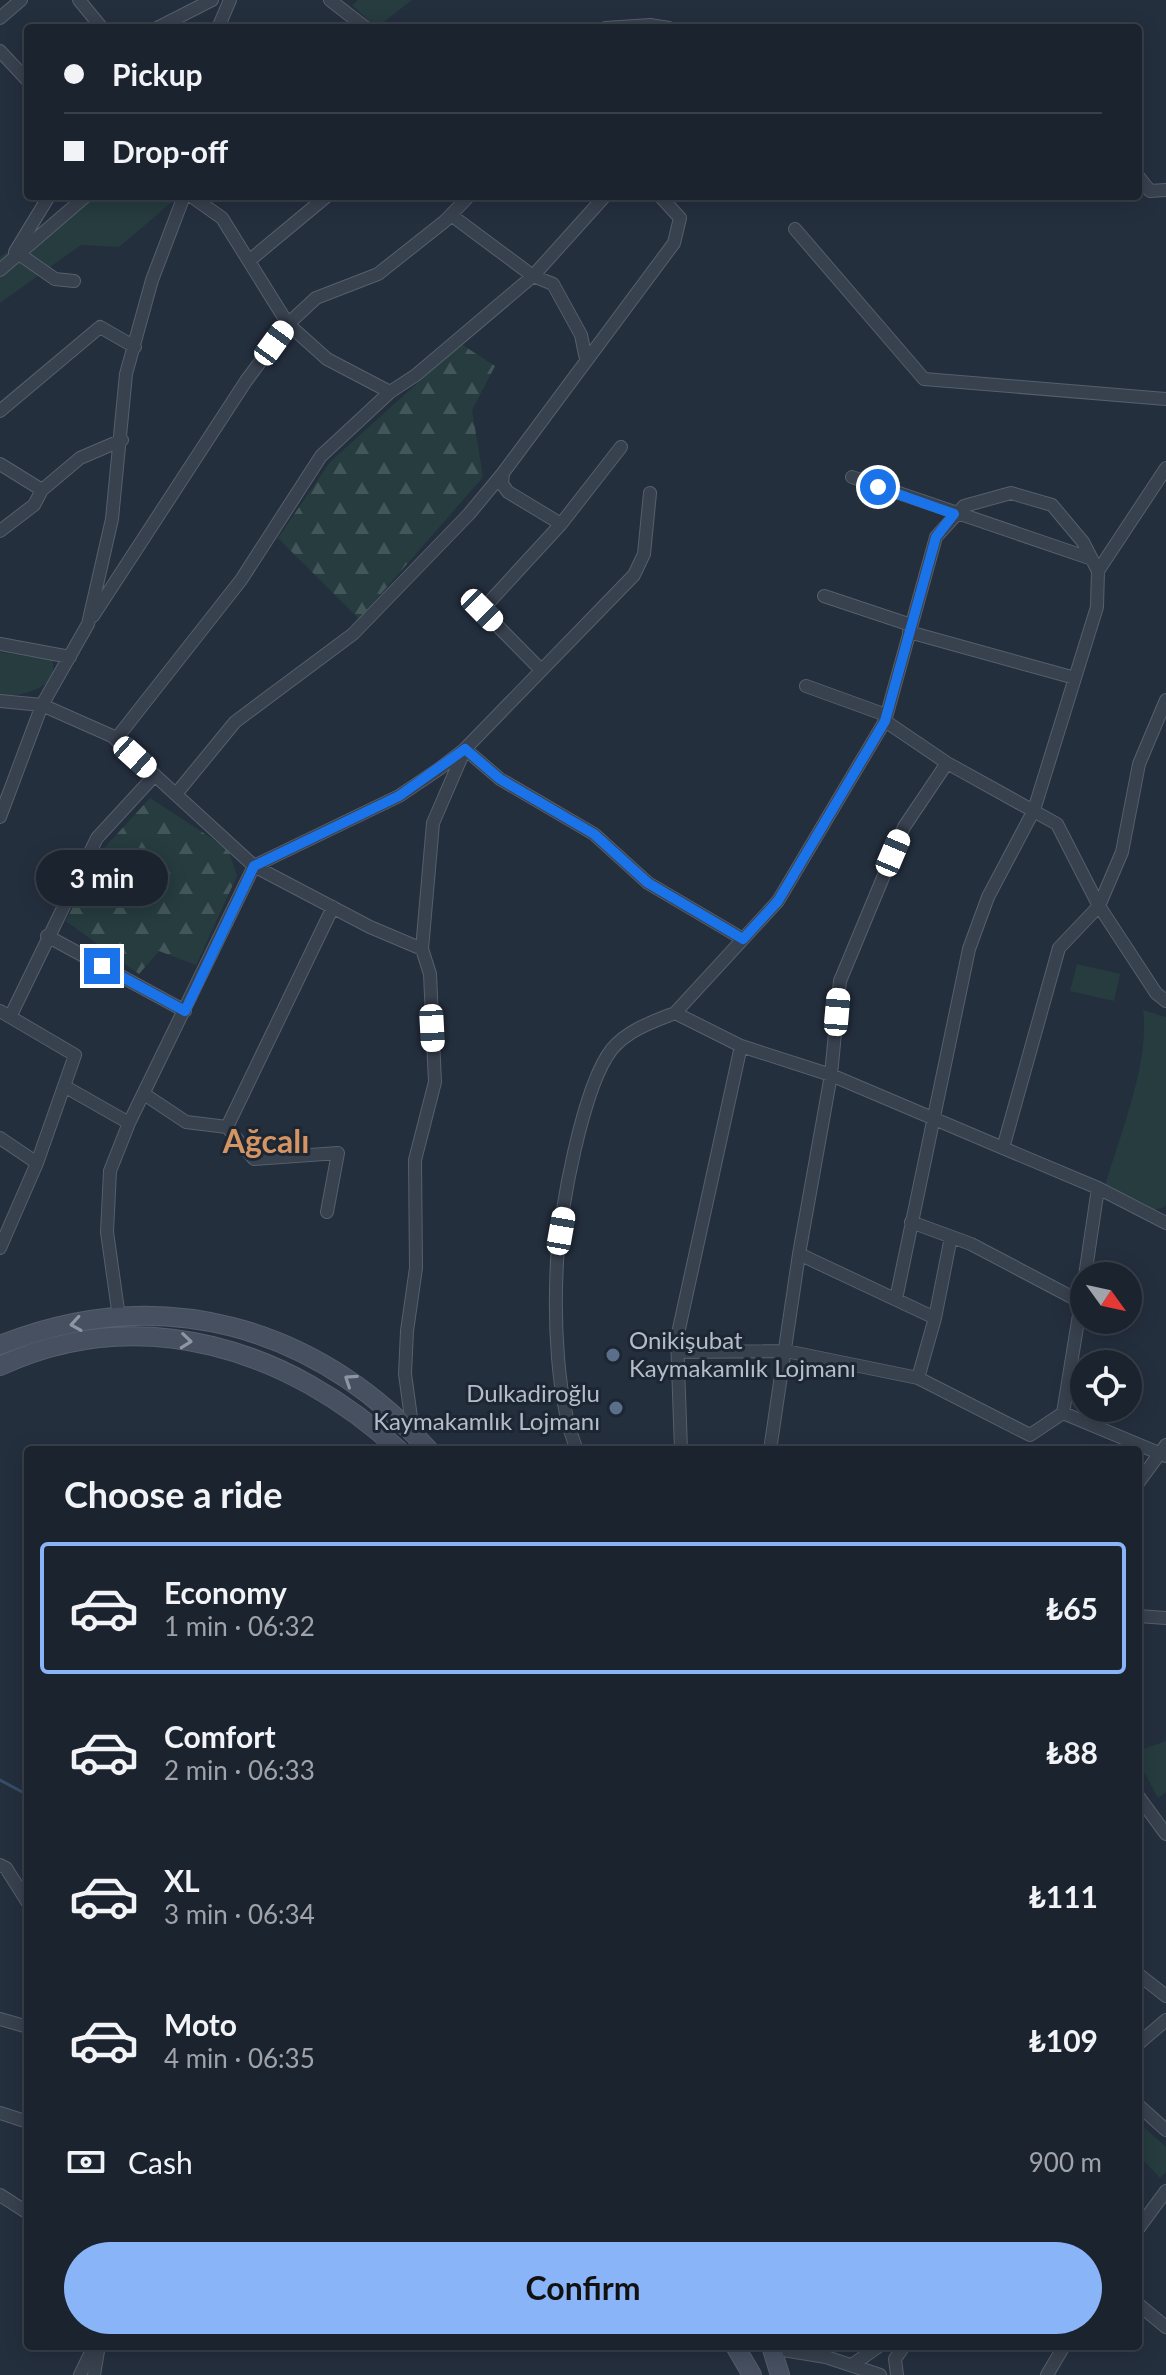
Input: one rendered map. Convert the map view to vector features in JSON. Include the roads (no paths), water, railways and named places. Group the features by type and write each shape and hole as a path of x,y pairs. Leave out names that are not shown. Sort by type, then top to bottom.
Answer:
{"main road":[{"path":"0,1345 35,1331 119,1317 187,1319 230,1325 274,1338 352,1381 425,1446"},
{"path":"0,1366 21,1356 91,1340 145,1336 204,1343 254,1356 305,1379 394,1446"},
{"path":"737,2350 752,2375"},
{"path":"769,2350 780,2375"}],"street":[{"path":"0,18 21,0"},
{"path":"79,0 99,24"},
{"path":"165,24 212,0"},
{"path":"220,24 230,0"},
{"path":"336,1 362,24"},
{"path":"0,51 24,77"},
{"path":"1142,181 1150,191 1166,190"},
{"path":"2,264 46,200"},
{"path":"2,264 19,254 81,200"},
{"path":"88,624 112,519 126,374 152,280 191,200"},
{"path":"196,200 222,218 288,324 327,359 390,392"},
{"path":"250,260 322,200"},
{"path":"0,817 42,705 88,624 246,381 288,324 316,298 378,274 465,200"},
{"path":"116,739 241,580 321,456 390,392 416,375 533,276 601,200"},
{"path":"176,794 235,722 353,634 503,473 674,243 680,218 664,200"},
{"path":"451,215 533,276 553,284 581,335 586,359"},
{"path":"795,229 924,379 1166,399"},
{"path":"19,254 55,279 74,281"},
{"path":"0,411 100,327 135,347"},
{"path":"0,531 34,505 42,490 80,458 122,440"},
{"path":"541,670 482,610 561,524 621,447"},
{"path":"0,464 42,490"},
{"path":"1095,565 1166,468"},
{"path":"503,473 502,484 508,492 561,524"},
{"path":"852,477 1095,565"},
{"path":"119,1317 107,1232 110,1171 129,1123 254,866 399,796 465,749 634,575 644,554 650,493"},
{"path":"576,1446 565,1404 557,1260 576,1144 593,1084 612,1050 637,1027 675,1013 778,901 886,718 936,537 964,506 1011,493 1052,505 1083,542 1095,565 1097,607 1034,810 988,897 969,949 931,1118 896,1299"},
{"path":"824,596 910,629 1075,678"},
{"path":"0,644 70,657"},
{"path":"806,686 886,718 947,763 1057,824 1099,906 1156,993 1166,1001"},
{"path":"1003,1148 1059,948 1099,906 1122,852 1139,764 1166,700"},
{"path":"0,701 42,705 116,739 254,866 422,949"},
{"path":"465,749 500,779 594,834 648,883 743,939"},
{"path":"413,1432 405,1374 416,1268 415,1160 435,1082 430,974 422,949 433,823 465,749"},
{"path":"771,1446 799,1254 831,1075 840,981 904,827 947,763"},
{"path":"0,1248 37,1163 75,1055 6,1013 97,838 155,775"},
{"path":"227,1127 333,907"},
{"path":"47,936 185,1011"},
{"path":"675,1013 741,1046 831,1075 1098,1188 1166,1223"},
{"path":"681,1446 677,1338 741,1046"},
{"path":"64,1086 129,1123"},
{"path":"144,1094 186,1122 227,1127 254,1159 338,1153 327,1212"},
{"path":"0,1138 37,1163"},
{"path":"1087,1262 1098,1188"},
{"path":"911,1222 951,1237 1070,1296"},
{"path":"918,1378 935,1318 951,1237"},
{"path":"799,1254 935,1318"},
{"path":"1030,1435 1063,1413 1076,1334"},
{"path":"678,1352 786,1351 918,1378 1030,1435"},
{"path":"1063,1413 1164,1452 1142,1478"},
{"path":"1030,1435 1030,1446"},
{"path":"1142,1616 1166,1618"},
{"path":"1142,1800 1161,1817 1166,1834"},
{"path":"0,1885 3,1866"},
{"path":"3,1866 24,1897"},
{"path":"1142,1977 1166,1996"},
{"path":"0,2019 24,2026"},
{"path":"1142,2041 1166,2020"},
{"path":"1142,2109 1166,2130"},
{"path":"0,2113 24,2121"},
{"path":"1142,2224 1166,2191"},
{"path":"0,2195 24,2210"},
{"path":"1144,2308 1166,2324"},
{"path":"80,2375 94,2350"},
{"path":"94,2375 98,2350"},
{"path":"782,2350 852,2365 880,2375"},
{"path":"852,2365 873,2350"},
{"path":"892,2350 897,2375"},
{"path":"895,2359 901,2350"},
{"path":"1047,2375 1062,2350"}],"waterway":[{"path":"0,1780 24,1793"}],"place":[{"name":"Onikişubat Kaymakamlık Lojmanı","path":"613,1355"},
{"name":"Dulkadiroğlu Kaymakamlık Lojmanı","path":"616,1408"}],"district":[{"name":"Ağcalı","path":"266,1142"}]}
